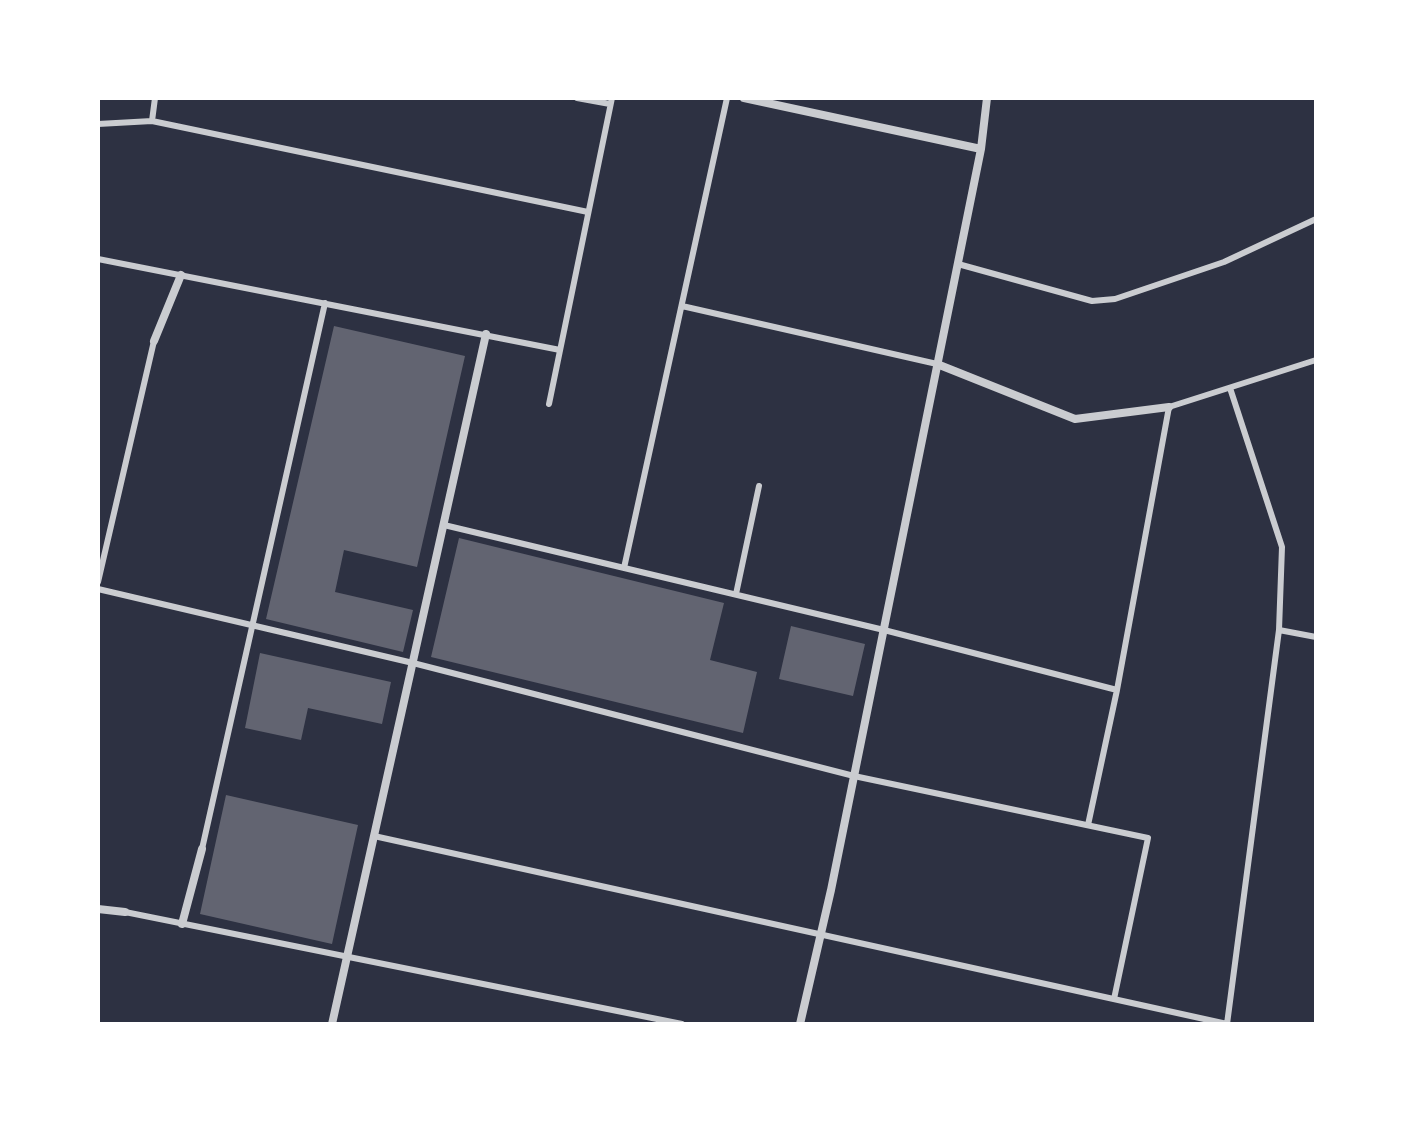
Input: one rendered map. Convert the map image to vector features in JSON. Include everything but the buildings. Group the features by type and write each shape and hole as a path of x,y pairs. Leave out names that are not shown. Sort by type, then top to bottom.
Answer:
{"street":[{"path":"744,98 981,149"},
{"path":"800,1024 958,264 981,149 987,98"},
{"path":"154,341 181,275"},
{"path":"332,1024 486,334"},
{"path":"937,364 1075,419 1169,407"},
{"path":"182,924 202,849"},
{"path":"98,909 125,912"}],"lane":[{"path":"152,121 155,98"},
{"path":"549,404 611,101 577,98"},
{"path":"624,568 727,98"},
{"path":"98,124 152,121 588,212"},
{"path":"958,264 1092,301 1115,299 1224,262 1316,219"},
{"path":"98,259 560,350"},
{"path":"202,849 325,303"},
{"path":"682,306 937,364"},
{"path":"98,582 154,341"},
{"path":"1088,825 1117,690 1169,407 1316,360"},
{"path":"374,836 1227,1024 1279,630 1282,547 1230,388"},
{"path":"736,594 759,486"},
{"path":"444,525 884,630 1117,690"},
{"path":"98,589 413,663 854,776 1148,838 1114,999"},
{"path":"1279,630 1316,637"},
{"path":"125,912 682,1024"},
{"path":"1180,1024 1182,1014"}]}
